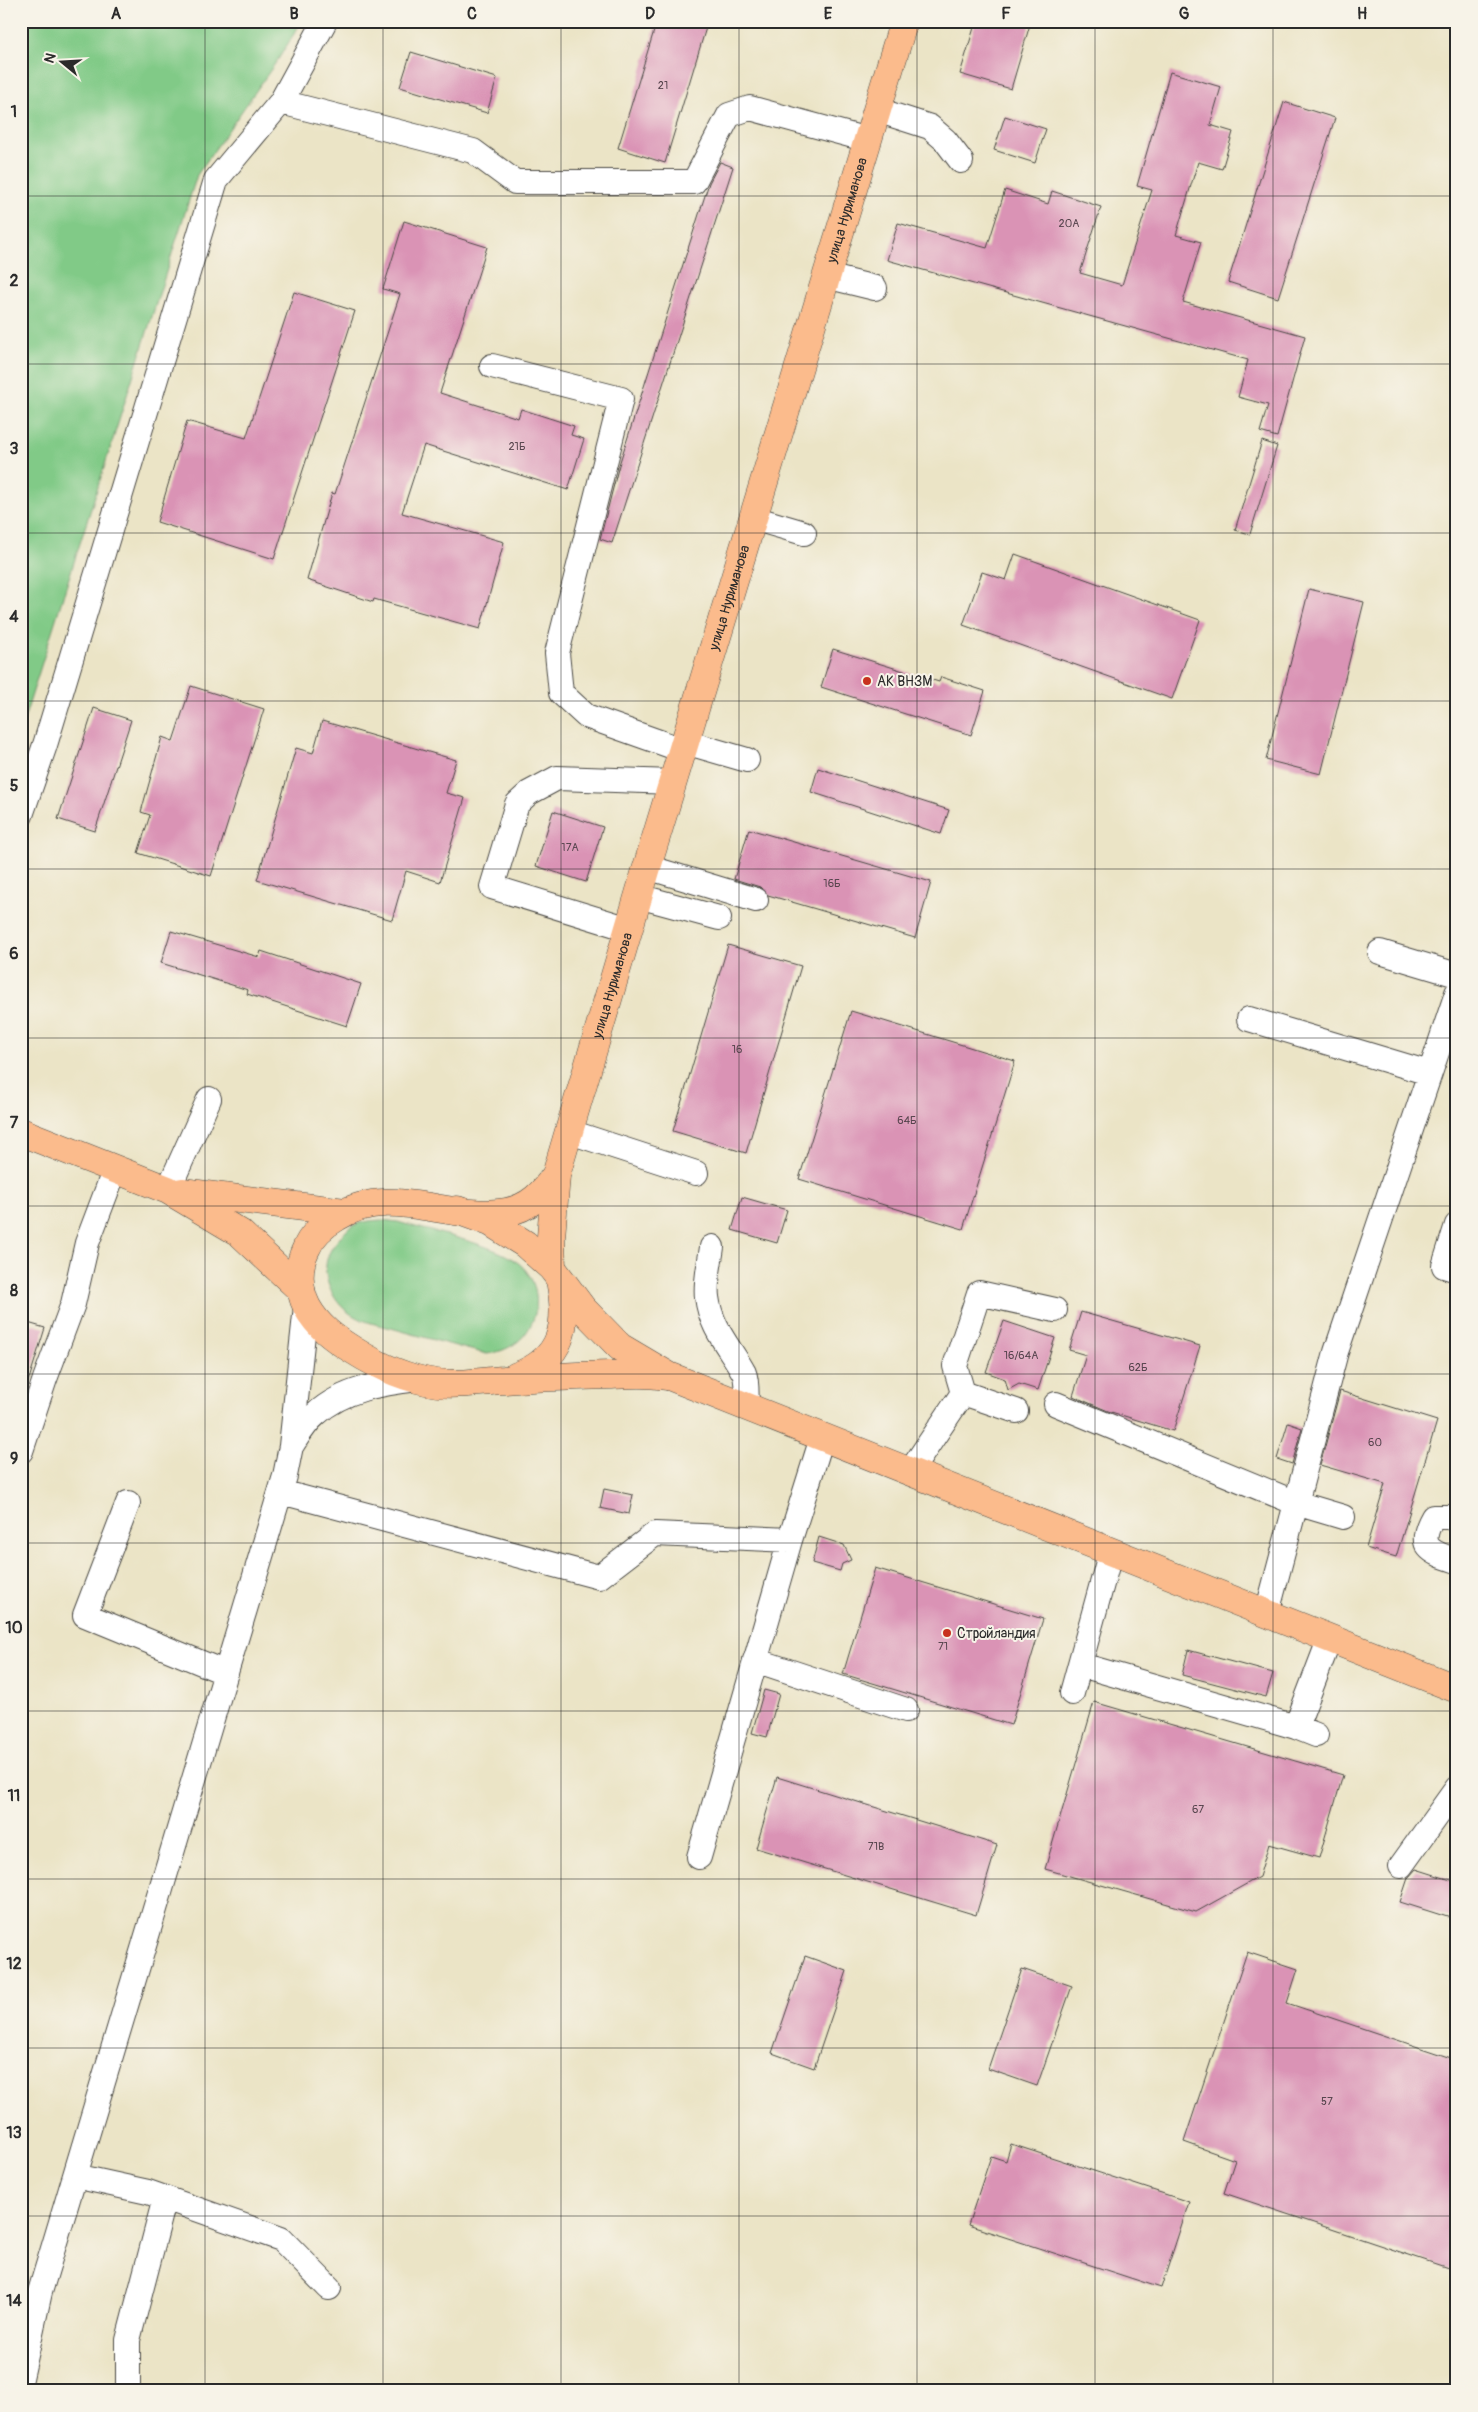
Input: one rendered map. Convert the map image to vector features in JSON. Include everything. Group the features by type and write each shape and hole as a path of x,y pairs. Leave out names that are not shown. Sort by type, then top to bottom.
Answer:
{"main road":[{"name":"улица Нуриманова","path":"556,1175 646,867 904,21"},
{"path":"21,1132 168,1190 240,1232 304,1298 322,1328 341,1342 379,1364 418,1380 456,1385 495,1380 640,1373 669,1376"},
{"path":"304,1298 300,1269 306,1246 323,1225 345,1212 364,1205 386,1202 422,1204 490,1213 507,1212 525,1206 541,1196 556,1175"},
{"path":"495,1380 521,1374 542,1364 556,1347 564,1317 564,1298 556,1274 551,1237 556,1175"},
{"path":"168,1190 345,1212"},
{"path":"457,1210 490,1222 508,1232 556,1274 582,1308 620,1347 669,1376 1457,1689"}],"street":[{"path":"21,815 45,745 216,180 281,102 325,21"},
{"path":"281,102 473,151 515,182 694,182 729,115 750,108 868,140"},
{"path":"877,110 930,127 945,140 961,162"},
{"path":"826,276 875,288"},
{"path":"492,366 621,399 557,653 561,693 586,716 684,746 747,760"},
{"path":"753,518 804,533"},
{"path":"629,929 492,887 517,804 529,793 558,778 673,782"},
{"path":"646,867 756,900"},
{"path":"638,896 719,918"},
{"path":"1380,952 1457,975"},
{"path":"1267,1613 1336,1352 1457,993"},
{"path":"1249,1019 1429,1073"},
{"path":"168,1190 209,1099"},
{"path":"570,1132 696,1173"},
{"path":"21,1451 44,1379 73,1304 87,1243 115,1170"},
{"path":"1457,1225 1444,1266 1457,1270"},
{"path":"712,1247 708,1276 708,1304 722,1339 745,1374 747,1408"},
{"path":"963,1393 955,1366 979,1293 1055,1310"},
{"path":"21,2378 40,2292 280,1492 291,1446 304,1298"},
{"path":"291,1446 316,1413 339,1399 381,1383 418,1380"},
{"path":"963,1393 1016,1411"},
{"path":"910,1472 963,1393"},
{"path":"1056,1404 1296,1503 1343,1517"},
{"path":"699,1857 790,1540 822,1438"},
{"path":"280,1492 599,1577 654,1534 790,1540"},
{"path":"128,1503 85,1615 226,1673"},
{"path":"1457,1520 1448,1517 1433,1517 1426,1530 1426,1543 1432,1553 1457,1561"},
{"path":"1072,1693 1111,1551"},
{"path":"1081,1665 1306,1731 1330,1638"},
{"path":"755,1660 906,1710"},
{"path":"1401,1866 1457,1788"},
{"path":"75,2176 148,2192 281,2239 329,2288"},
{"path":"128,2391 128,2340 165,2198"}],"green space":[{"path":"21,21 302,21 279,58 197,175 21,729"},
{"path":"382,1220 398,1222 477,1244 507,1255 517,1262 523,1267 532,1281 536,1296 533,1320 525,1334 515,1344 495,1353 487,1354 373,1323 349,1313 341,1306 330,1288 326,1268 327,1257 342,1234 353,1226 359,1223"}],"building":[{"path":"657,21 708,21 665,163 618,148"},
{"path":"976,21 1031,21 1011,89 960,74"},
{"path":"411,52 497,78 487,113 400,87"},
{"path":"1170,72 1221,87 1210,125 1233,132 1222,169 1198,162 1176,235 1201,242 1183,302 1305,336 1277,437 1260,432 1268,405 1238,397 1248,360 887,260 898,223 987,248 1005,190 1048,204 1052,191 1101,207 1080,273 1122,285 1152,190 1137,186"},
{"path":"1284,102 1335,118 1278,298 1228,282"},
{"path":"1005,116 1046,129 1035,163 994,150"},
{"path":"720,162 733,167 612,543 600,539 619,465 709,183"},
{"path":"404,221 487,247 440,393 518,418 521,409 574,426 571,435 584,439 568,490 424,445 402,513 504,542 480,629 374,599 373,602 307,580 332,493 335,494 400,294 383,289"},
{"path":"294,292 355,311 274,559 157,522 187,421 246,438"},
{"path":"1262,441 1277,446 1250,534 1235,530"},
{"path":"1015,554 1200,620 1172,699 963,625 982,572 1006,580"},
{"path":"1309,589 1364,602 1321,774 1266,760"},
{"path":"833,649 939,682 941,677 985,691 971,735 821,687"},
{"path":"191,686 264,709 211,876 138,853 150,815 141,812 162,737 173,741"},
{"path":"94,708 131,720 95,831 58,819"},
{"path":"322,721 456,760 446,793 465,798 440,882 406,871 392,920 257,880 296,748 313,753"},
{"path":"818,768 949,810 941,834 811,792"},
{"path":"553,811 603,827 586,882 536,866"},
{"path":"749,829 931,882 915,938 768,895 760,887 734,879"},
{"path":"171,931 259,957 261,951 361,984 347,1026 247,994 248,990 161,963"},
{"path":"728,945 801,966 746,1153 673,1131"},
{"path":"851,1011 1015,1061 963,1229 799,1179"},
{"path":"742,1197 787,1210 777,1243 732,1230"},
{"path":"1081,1312 1200,1346 1173,1431 1108,1411 1073,1396 1086,1355 1069,1350"},
{"path":"21,1321 45,1328 25,1392 21,1391"},
{"path":"1004,1321 1055,1338 1038,1390 1019,1384 1008,1390 1005,1379 986,1372"},
{"path":"1340,1391 1437,1421 1396,1557 1366,1548 1385,1484 1320,1465"},
{"path":"1288,1423 1302,1428 1292,1464 1277,1459"},
{"path":"604,1489 633,1495 629,1514 600,1508"},
{"path":"819,1537 844,1545 851,1560 842,1564 840,1571 812,1563"},
{"path":"875,1568 1043,1619 1011,1725 843,1674"},
{"path":"1188,1650 1273,1673 1266,1697 1182,1675"},
{"path":"764,1690 779,1694 767,1737 752,1733"},
{"path":"1094,1702 1343,1775 1319,1858 1269,1844 1259,1877 1196,1912 1045,1869"},
{"path":"777,1777 997,1845 976,1915 756,1848"},
{"path":"1416,1869 1457,1882 1457,1920 1400,1902 1408,1878"},
{"path":"1247,1952 1298,1969 1287,2003 1457,2060 1457,2271 1224,2193 1235,2160 1184,2142"},
{"path":"805,1956 847,1971 814,2068 772,2053"},
{"path":"1022,1969 1072,1986 1037,2086 988,2069"},
{"path":"1011,2144 1189,2202 1161,2288 968,2225 991,2156 1006,2161"}],"place":[{"name":"АК ВНЗМ","path":"867,681"},
{"name":"Стройландия","path":"947,1633"}]}
